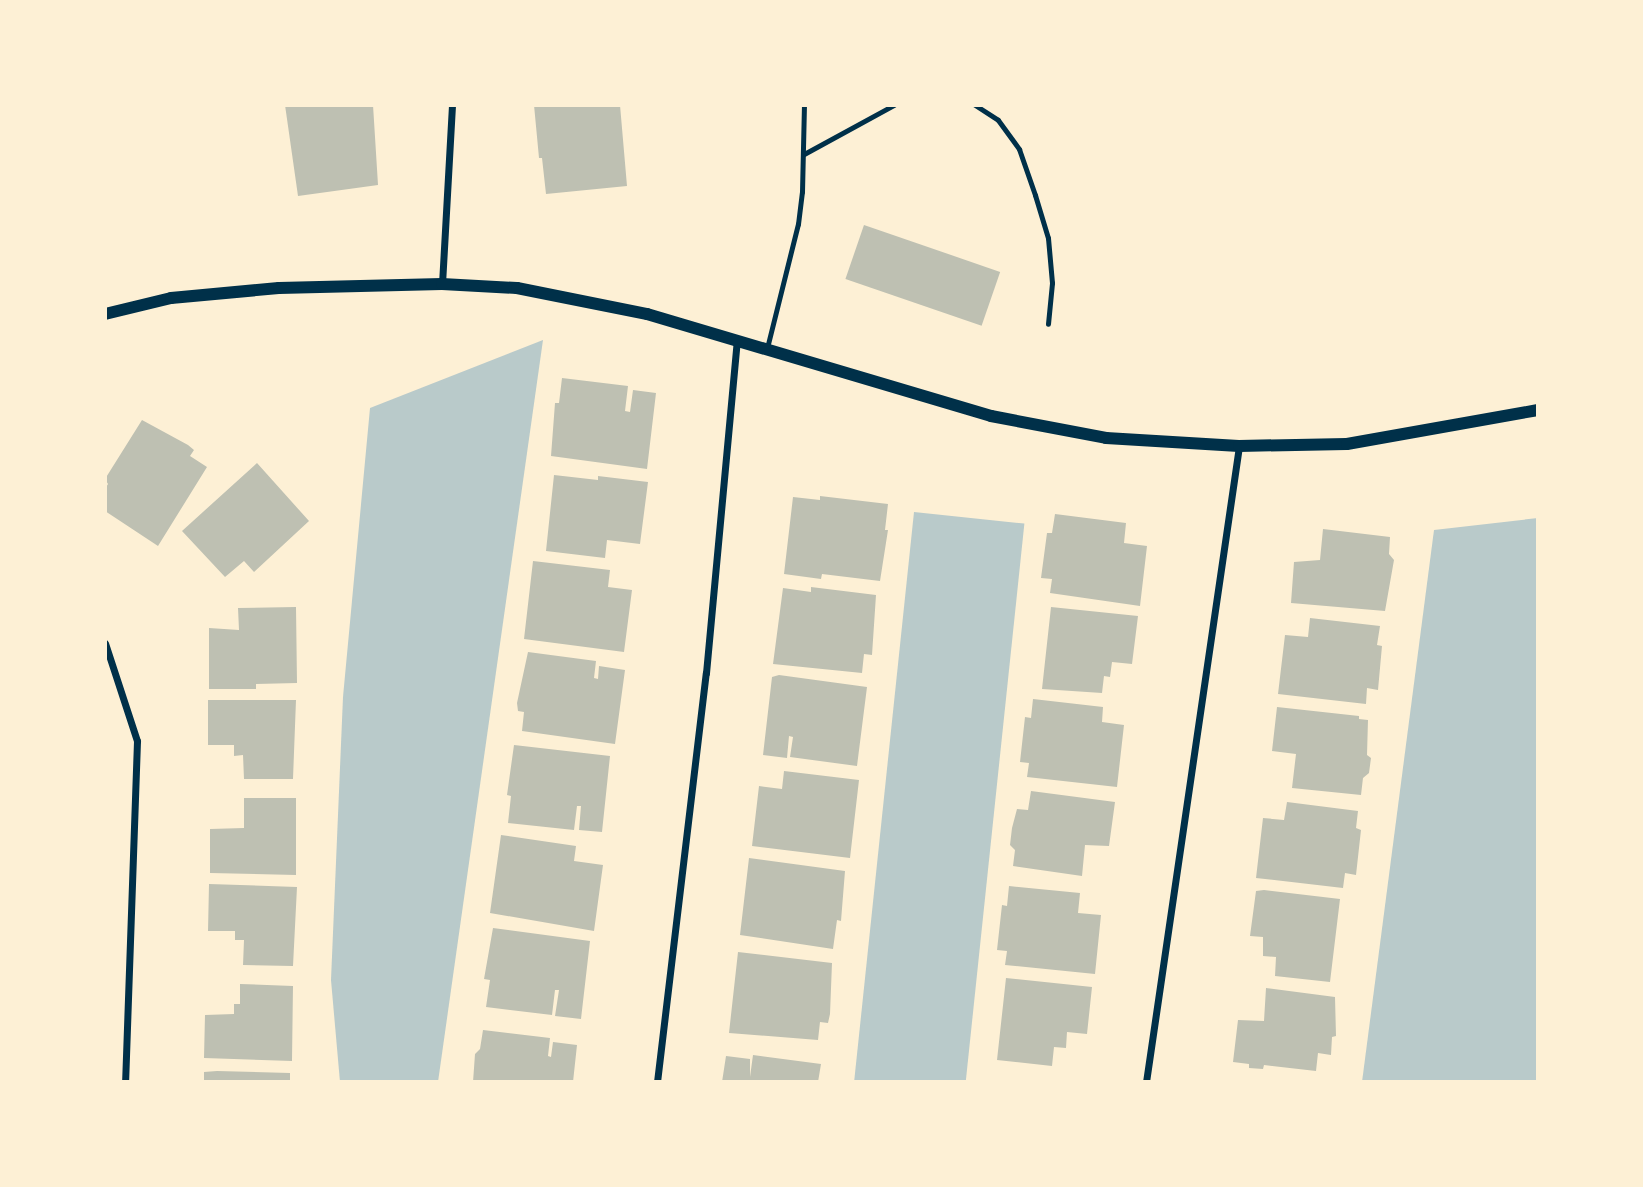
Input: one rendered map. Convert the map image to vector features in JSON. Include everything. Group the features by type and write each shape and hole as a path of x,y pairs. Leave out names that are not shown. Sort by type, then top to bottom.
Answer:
{"street":[{"path":"442,284 452,105"},
{"path":"105,314 171,299 279,288 442,284 517,288 647,314 991,416 1106,438 1239,446 1348,444 1538,410"},
{"path":"657,1082 706,673 737,340"},
{"path":"1146,1082 1239,446"},
{"path":"105,643 138,741 125,1082"}],"lane":[{"path":"766,351 798,225 804,154 804,105"},
{"path":"804,154 894,105"},
{"path":"975,105 998,120 1019,149 1035,195 1048,238 1052,283 1048,324"}],"shaded area":[{"path":"543,340 438,1082 340,1082 331,980 343,697 370,408"},
{"path":"914,512 1024,524 966,1082 854,1082"},
{"path":"1538,518 1538,1082 1362,1082 1434,530"}],"building":[{"path":"285,105 373,105 378,185 298,196"},
{"path":"534,105 620,105 627,186 546,194 542,158 539,158"},
{"path":"864,225 1000,272 982,326 845,279"},
{"path":"562,378 628,386 625,411 630,412 633,390 656,393 647,469 551,456 555,403 559,403"},
{"path":"142,420 188,445 194,450 190,456 207,467 158,546 105,511 105,489 108,484 105,479"},
{"path":"257,463 309,521 254,572 244,561 225,577 182,531"},
{"path":"554,475 598,480 598,476 648,482 640,544 607,540 605,558 546,551"},
{"path":"820,496 888,504 885,530 888,530 880,581 822,574 821,579 784,574 793,497 820,500"},
{"path":"1055,514 1126,523 1124,543 1147,546 1140,606 1050,593 1052,579 1041,578 1047,533 1052,533"},
{"path":"1323,529 1390,537 1389,554 1394,560 1385,611 1291,603 1294,562 1320,560"},
{"path":"533,561 610,570 608,587 632,590 624,652 524,639"},
{"path":"811,587 876,595 872,655 864,654 862,673 773,664 783,588 811,592"},
{"path":"296,607 297,683 256,684 256,689 209,689 209,628 239,630 238,608"},
{"path":"1051,607 1138,616 1132,664 1112,662 1110,677 1104,676 1102,693 1042,689"},
{"path":"1310,618 1380,626 1377,645 1382,646 1378,690 1367,688 1366,704 1278,694 1285,635 1308,637"},
{"path":"528,652 596,661 594,678 598,679 599,666 625,670 615,744 522,731 524,712 518,711 517,703"},
{"path":"779,675 867,687 857,766 790,757 793,737 789,736 787,758 763,755 772,677"},
{"path":"1033,699 1103,707 1102,722 1124,725 1117,787 1027,777 1029,763 1020,762 1025,717 1031,718"},
{"path":"208,700 296,700 293,779 244,779 243,755 234,756 234,745 208,745"},
{"path":"1277,707 1359,716 1359,719 1368,720 1367,755 1371,758 1369,773 1363,778 1361,795 1292,788 1296,754 1272,751"},
{"path":"514,745 610,756 602,832 579,830 581,806 577,806 574,830 508,823 511,796 507,795"},
{"path":"784,771 859,780 850,858 752,846 759,786 782,789"},
{"path":"1031,791 1115,802 1109,846 1085,845 1082,876 1013,866 1015,850 1010,845 1012,828 1017,809 1028,810"},
{"path":"244,798 296,798 296,875 210,873 210,829 244,828"},
{"path":"1287,802 1358,811 1356,828 1361,830 1356,875 1345,873 1343,888 1256,878 1263,818 1284,820"},
{"path":"501,835 576,846 574,861 603,865 594,931 490,913"},
{"path":"749,858 845,871 841,921 837,920 833,949 740,935"},
{"path":"209,884 297,887 293,966 243,965 244,940 235,940 235,931 208,931"},
{"path":"1009,886 1080,893 1078,913 1101,915 1095,974 1005,965 1007,951 997,950 1002,905 1007,906"},
{"path":"1256,891 1340,899 1330,982 1275,976 1276,957 1263,956 1263,937 1250,936"},
{"path":"493,928 590,941 581,1019 555,1016 559,990 555,990 552,1015 486,1007 490,980 484,979"},
{"path":"738,952 832,963 830,1014 828,1023 820,1022 818,1040 729,1033"},
{"path":"1006,978 1092,987 1087,1034 1067,1032 1066,1048 1054,1047 1052,1066 997,1060"},
{"path":"240,984 293,986 292,1061 204,1058 205,1015 234,1014 234,1004 240,1004"},
{"path":"1266,988 1335,997 1336,1036 1332,1037 1331,1055 1318,1053 1316,1071 1264,1065 1263,1069 1249,1068 1249,1064 1233,1062 1238,1020 1264,1021"},
{"path":"483,1030 550,1038 548,1056 551,1057 553,1042 577,1045 573,1082 473,1082 475,1054 480,1049"},
{"path":"753,1055 821,1064 818,1082 722,1082 726,1056 750,1059 750,1077"},
{"path":"204,1072 290,1073 290,1082 204,1082"}]}
